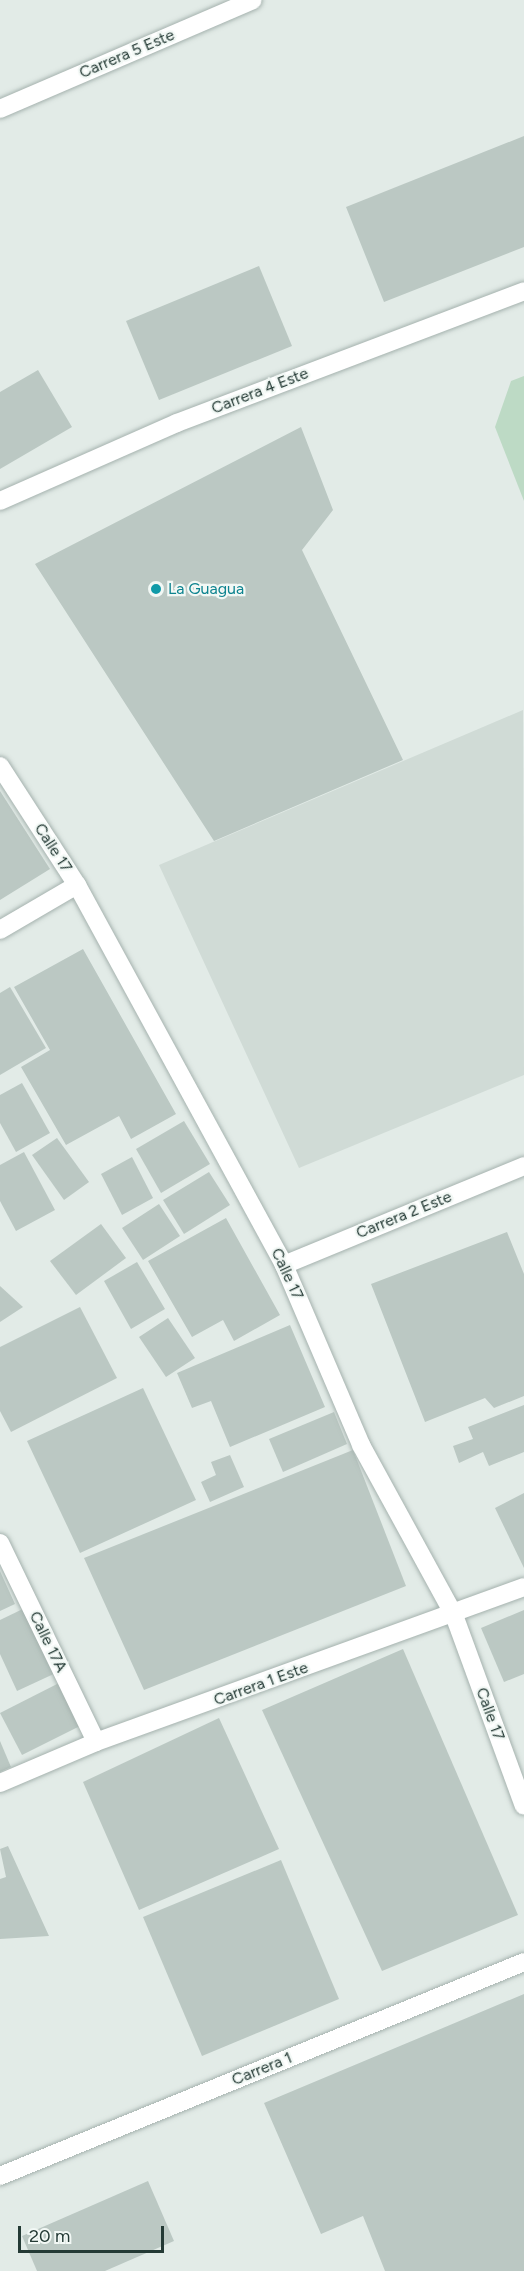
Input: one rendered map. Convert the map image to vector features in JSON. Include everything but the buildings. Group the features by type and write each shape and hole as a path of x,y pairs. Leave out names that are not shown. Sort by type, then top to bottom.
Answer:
{"street":[{"name":"Carrera 5 Este","path":"0,109 253,0"},
{"name":"Carrera 4 Este","path":"0,501 177,423 524,291"},
{"name":"Calle 17","path":"0,766 77,885 284,1265 360,1445 454,1615 524,1806"},
{"path":"0,930 77,885"},
{"name":"Carrera 2 Este","path":"284,1265 524,1166"},
{"name":"Calle 17A","path":"0,1543 96,1742"},
{"name":"Carrera 1 Este","path":"0,1783 96,1742 454,1615 524,1587"},
{"name":"Carrera 1","path":"0,2176 524,1962"}],"shaded area":[{"path":"523,710 524,1075 299,1168 159,865"}],"green space":[{"path":"524,376 524,501 495,427 511,381"}],"place":[{"name":"La Guagua","path":"156,589"}]}
